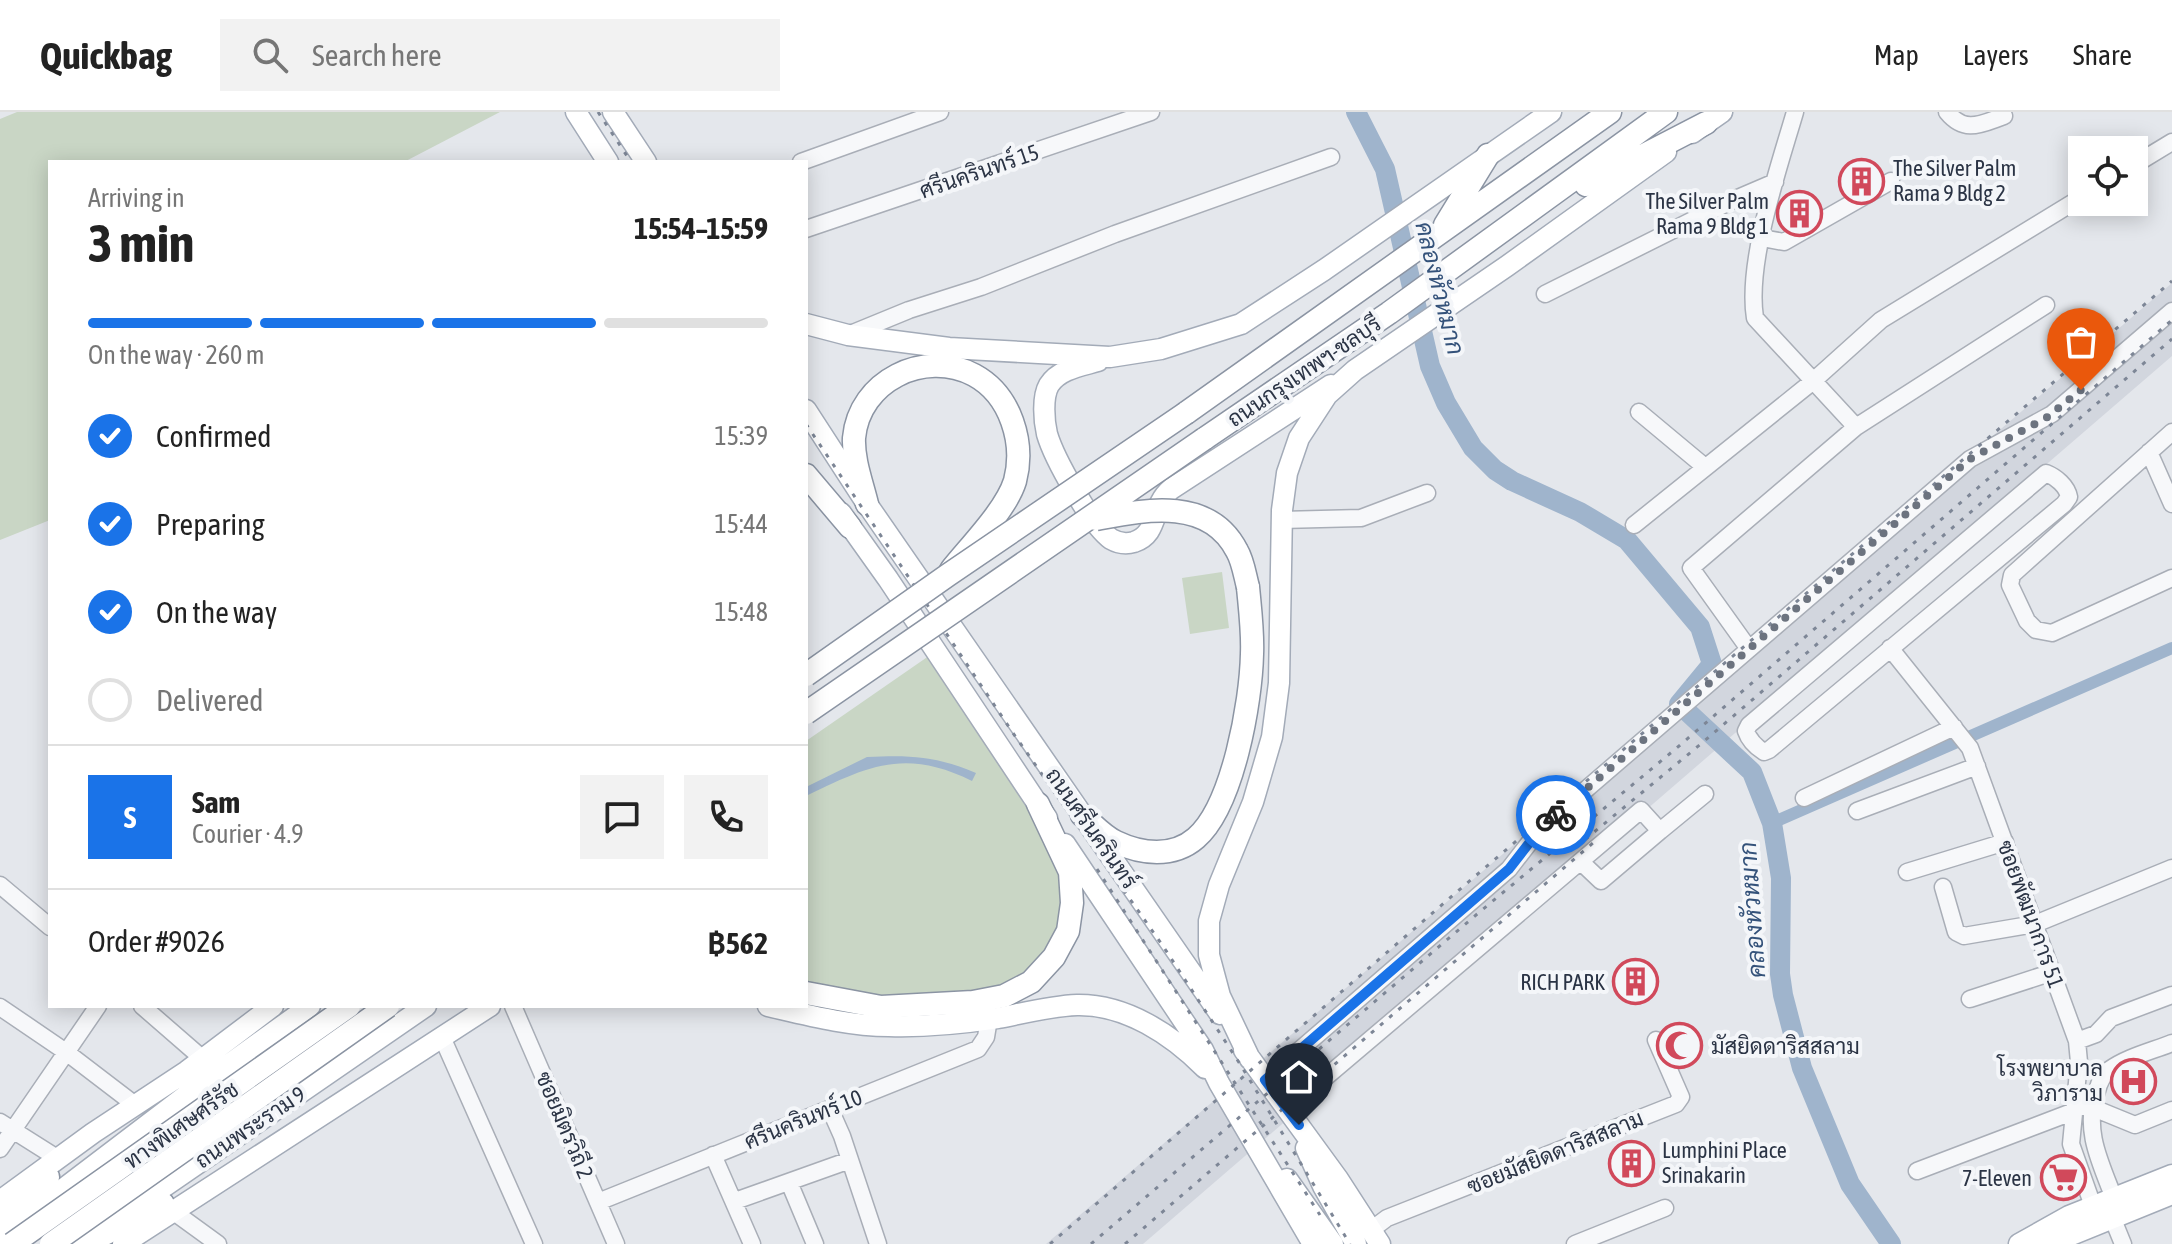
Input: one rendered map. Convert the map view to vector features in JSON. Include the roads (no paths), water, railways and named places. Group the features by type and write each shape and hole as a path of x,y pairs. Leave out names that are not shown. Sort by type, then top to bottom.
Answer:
{"highway":[{"name":"ถนนกรุงเทพฯ-ชลบุรี","path":"808,674 1186,413 1610,112"},
{"name":"ถนนกรุงเทพฯ-ชลบุรี","path":"808,712 1389,313 1666,112"},
{"path":"1510,225 1714,118"},
{"path":"1440,233 1488,155"},
{"path":"867,504 855,456 854,437 869,397 887,379 911,369 936,367 970,373 984,382 1012,419 1018,439 1019,459 1014,484 1004,503 948,575"},
{"path":"808,477 850,527"},
{"path":"1082,815 1112,840 1141,852 1173,851 1196,838 1215,813 1238,755 1252,654 1248,587 1237,550 1221,531 1197,515 1176,510 1150,509 1087,521"},
{"path":"808,993 881,1007 942,1004 1004,996 1031,982 1054,957 1068,931 1072,903 1070,872 1038,804"},
{"name":"ทางพิเศษศรีรัช","path":"12,1244 346,1008"},
{"name":"ทางพิเศษศรีรัช","path":"51,1244 397,1013"},
{"path":"0,1221 57,1174"},
{"path":"90,1237 168,1208"}],"main road":[{"path":"576,112 607,160"},
{"path":"613,112 645,160"},
{"path":"1551,112 1241,324 1161,349 1110,357 1066,370 1049,385 1045,403 1047,433 1061,468 1102,531 1113,540 1127,544 1139,541 1150,531 1160,499 1171,489 1355,370 1714,118"},
{"path":"808,325 848,335 949,348 1110,357"},
{"path":"1250,1059 1220,996 1209,955 1209,921 1219,885 1253,802 1272,737 1279,683 1281,520 1287,473 1299,438 1327,395 1355,370"},
{"name":"ถนนศรีนครินทร์","path":"808,413 867,504 1290,1114 1369,1239"},
{"name":"ถนนศรีนครินทร์","path":"808,462 1203,1050 1313,1244"},
{"path":"777,1008 888,1027 989,1019 1078,1005 1109,1009 1137,1019 1173,1040 1219,1083"},
{"path":"57,1174 270,1008"},
{"path":"0,1201 57,1174 307,1008"},
{"name":"ถนนพระราม 9","path":"71,1244 90,1237 165,1186 397,1013 418,1008"},
{"path":"123,1244 168,1208 487,1008"},
{"path":"1203,1050 1333,1244"},
{"path":"0,1237 57,1174 134,1104 195,1065"},
{"path":"57,1174 92,1198 101,1211 90,1237"},
{"path":"2049,1244 2172,1175"},
{"path":"2019,1244 2050,1224 2093,1206 2113,1207 2172,1194"},
{"path":"2034,1244 2093,1206"},
{"path":"2062,1244 2113,1207"}],"street":[{"path":"807,160 940,112"},
{"name":"ศรีนครินทร์ 15","path":"808,228 1132,115 1151,112"},
{"path":"1795,112 1762,238 1752,298 1755,318 1856,427"},
{"path":"1947,112 1961,125 1973,128 2004,116"},
{"path":"2148,157 2172,142"},
{"path":"848,335 1115,234 1331,157"},
{"path":"1762,238 1784,242 1891,181"},
{"path":"1545,294 1775,182"},
{"path":"1634,525 1812,382 1881,320 2068,206"},
{"path":"1749,649 1691,568 1856,427 2046,305"},
{"path":"1265,1080 1509,869 1540,829 1970,459 2052,414 2172,311"},
{"path":"1639,412 1705,467"},
{"path":"2172,432 2012,575 2010,585 2027,621 2036,630 2052,633 2172,578"},
{"path":"2149,452 2172,504"},
{"path":"2046,473 2054,476 2068,491 2069,497 2064,504 1890,648 1769,750 1764,752 1758,749 1748,737 1746,731 1749,725 2046,473"},
{"path":"1281,520 1361,518 1427,493"},
{"name":"ซอยพัฒนาการ 51","path":"1890,648 1970,748 2053,972 2077,1041 2079,1062 2071,1144 2093,1206"},
{"path":"1804,798 1956,730"},
{"path":"1857,811 1977,766"},
{"path":"1581,862 1601,881 1705,794"},
{"path":"1290,1114 1641,810 1660,831"},
{"path":"1907,872 2005,842"},
{"path":"1943,887 1956,932 1964,936 2035,924 2172,868"},
{"path":"0,885 48,925"},
{"path":"1970,999 2053,972"},
{"path":"2077,1041 2096,1034 2111,1018 2172,995"},
{"path":"0,1007 134,1104"},
{"path":"0,1149 7,1126 97,1008"},
{"path":"144,1008 195,1065"},
{"name":"ซอยมิตรวิถี 2","path":"514,1008 616,1244"},
{"name":"ศรีนครินทร์ 10","path":"598,1202 978,1049 986,1037 989,1019"},
{"path":"442,1037 534,1244"},
{"name":"ซอยมัสยิดดาริสสลาม","path":"1369,1239 1387,1218 1676,1104 1681,1097 1656,1040"},
{"path":"2123,1244 2092,1138 2091,1107 2106,1073 2172,1043"},
{"path":"1917,1171 2073,1109 2091,1107 2135,1125 2172,1110"},
{"path":"830,1109 850,1160 875,1241"},
{"path":"7,1126 57,1174"},
{"path":"713,1155 752,1244"},
{"path":"735,1201 850,1160"},
{"path":"789,1182 815,1244"},
{"path":"168,1208 218,1244"},
{"path":"1575,1244 1665,1208"}],"water":[{"path":"867,757 923,758 976,773 972,781 927,765 906,763 868,769 808,795 808,786"}],"waterway":[{"name":"คลองหัวหมาก","path":"1356,112 1385,169 1430,366 1446,403 1473,448 1495,470 1512,481 1580,512 1627,540 1700,627 1712,664 1679,704 1752,772 1772,823 1781,878 1780,974 1802,1068 1850,1184 1891,1244"},
{"path":"1772,823 2172,648"}],"railway":[{"path":"598,112 630,160"},
{"path":"1050,1244 2172,281"},
{"path":"1091,1244 1679,746 2172,320"},
{"path":"1576,847 1702,743 2172,339"},
{"path":"808,427 1013,733 1163,946 1240,1064 1350,1244"},
{"path":"1125,1244 1593,843"},
{"path":"1097,869 1320,1215"}],"place":[{"name":"The Silver Palm Rama 9 Bldg 2","path":"1862,181"},
{"name":"The Silver Palm Rama 9 Bldg 1","path":"1800,214"},
{"name":"RICH PARK","path":"1636,982"},
{"name":"มัสยิดดาริสสลาม","path":"1680,1046"},
{"name":"โรงพยาบาล วิภาราม","path":"2134,1081"},
{"name":"Lumphini Place Srinakarin","path":"1631,1163"},
{"name":"7-Eleven","path":"2063,1178"}]}
